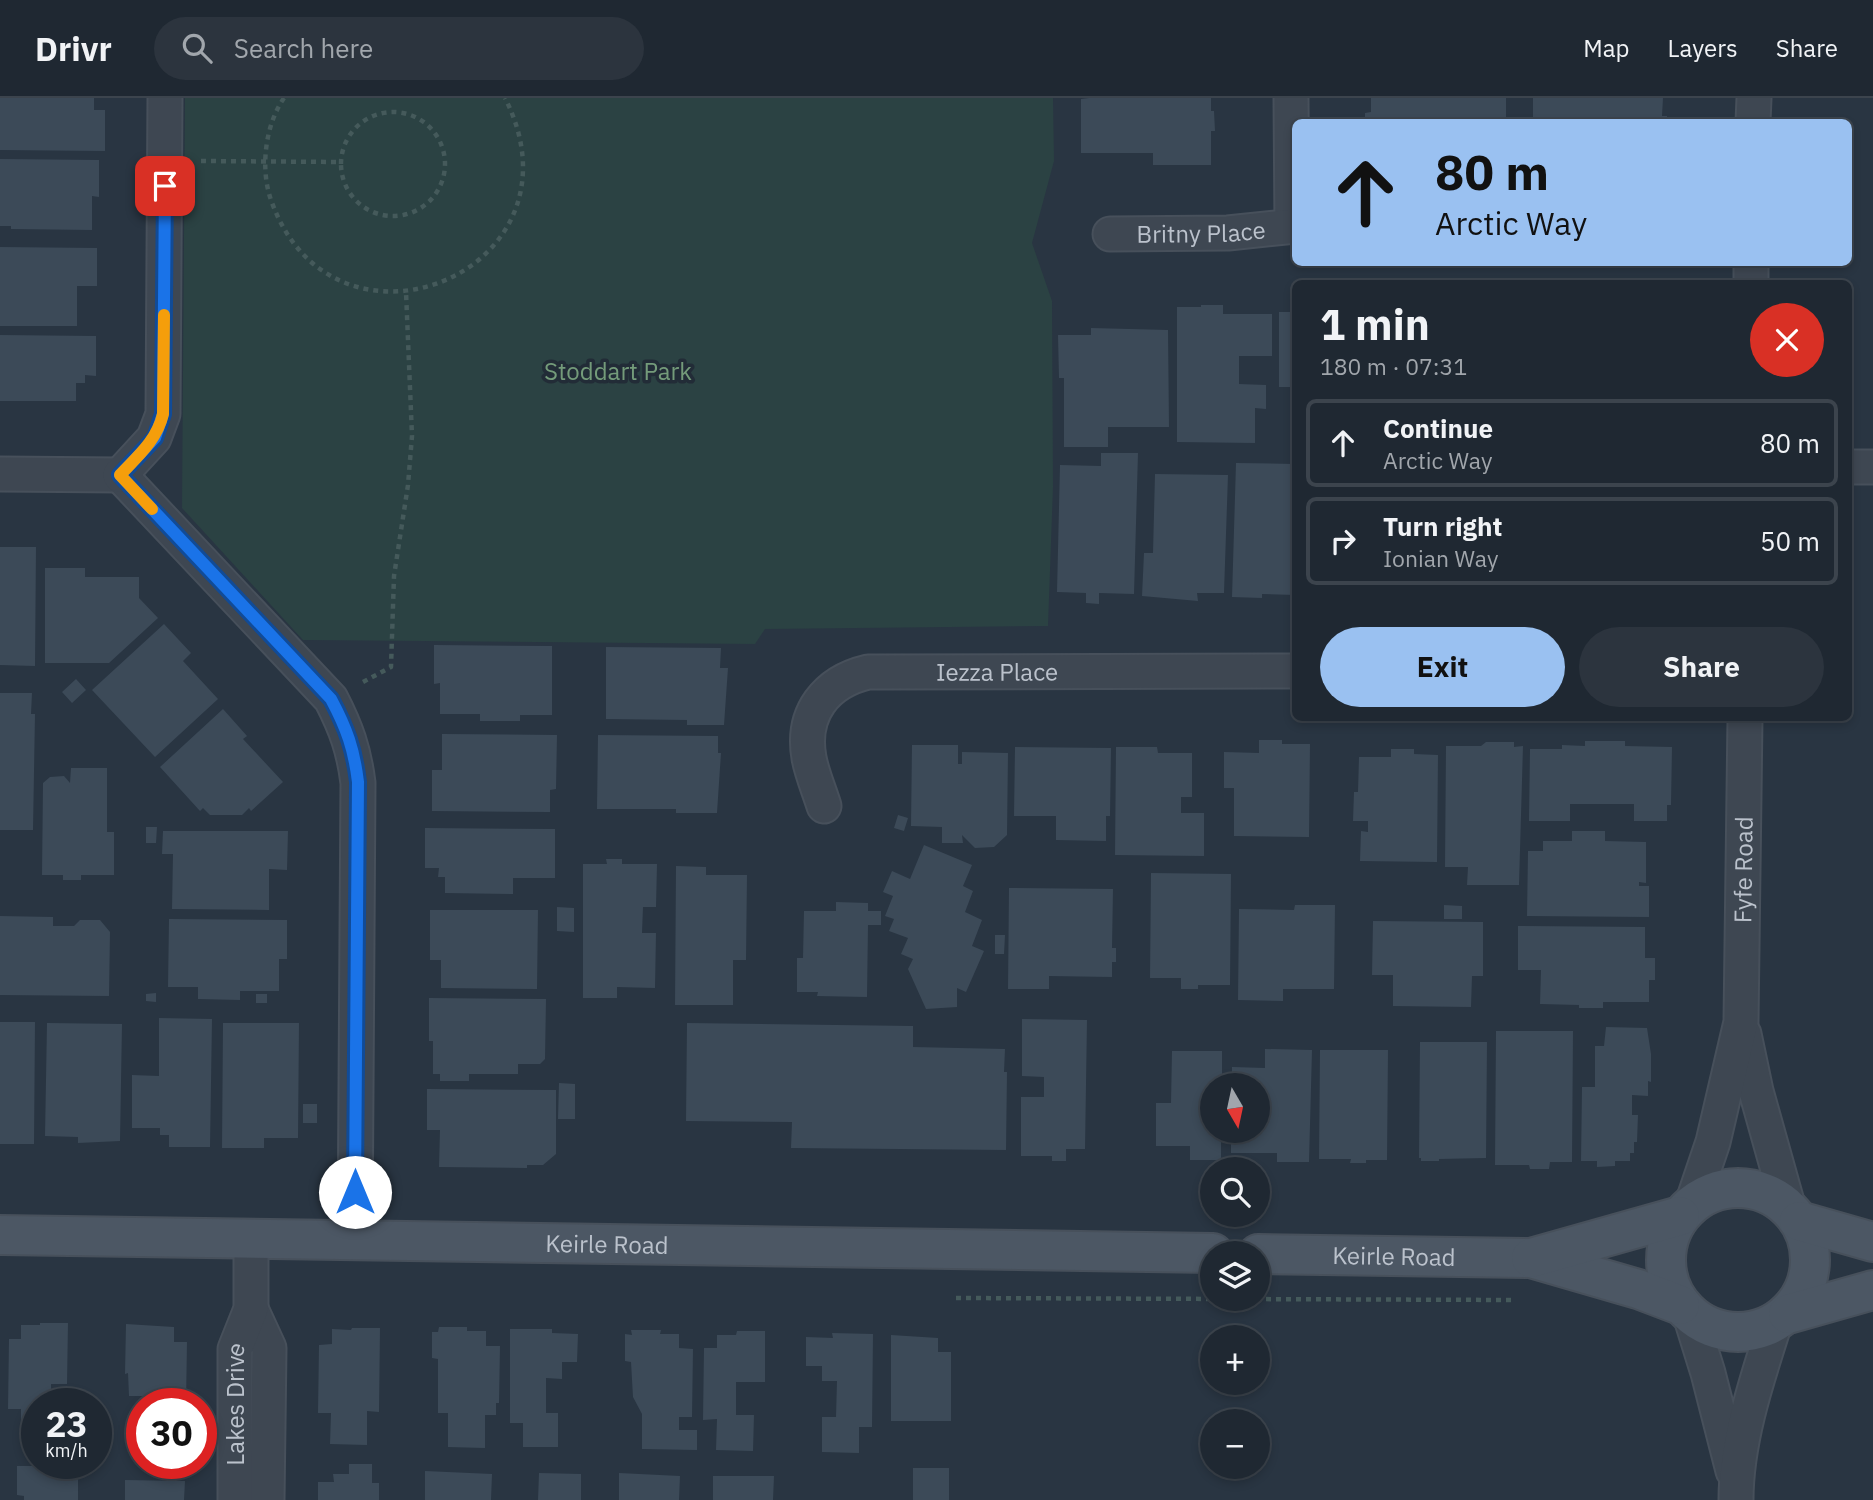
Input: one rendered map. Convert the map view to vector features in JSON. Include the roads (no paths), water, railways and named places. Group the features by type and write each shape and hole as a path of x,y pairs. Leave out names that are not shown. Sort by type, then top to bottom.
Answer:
{"street":[{"path":"120,475 155,438 163,414 165,98"},
{"path":"1291,98 1292,162"},
{"path":"1754,98 1754,119"},
{"name":"Britny Place","path":"1110,233 1228,233 1292,226"},
{"path":"1852,467 1873,467"},
{"path":"0,474 120,475 331,699 344,723 355,753 358,782 355,1240"},
{"name":"Iezza Place","path":"824,806 809,755 810,726 815,710 828,689 849,677 868,672 1292,671"},
{"name":"Fyfe Road","path":"1686,1210 1716,1131 1741,1022 1745,721"},
{"name":"Fyfe Road","path":"1741,1022 1756,1091 1794,1215"},
{"path":"1731,1188 1752,1189 1772,1196 1794,1215 1808,1239 1811,1259 1808,1279 1800,1298 1781,1318 1750,1410 1736,1490 1708,1373 1685,1310 1669,1284 1665,1261 1669,1237 1686,1210 1711,1193 1731,1188"},
{"name":"Keirle Road","path":"1531,1258 1686,1210"},
{"path":"1794,1215 1873,1242"},
{"name":"Keirle Road","path":"0,1235 1200,1253"},
{"name":"Lakes Drive","path":"235,1500 235,1349 251,1309 251,1238"},
{"name":"Keirle Road","path":"1270,1254 1531,1258 1638,1289 1685,1310"},
{"path":"1685,1310 1709,1328 1731,1333 1754,1331 1781,1318 1873,1290"},
{"name":"Lakes Drive","path":"251,1309 269,1348 267,1500"}],"park label":[{"name":"Stoddart Park","path":"618,371"}]}
